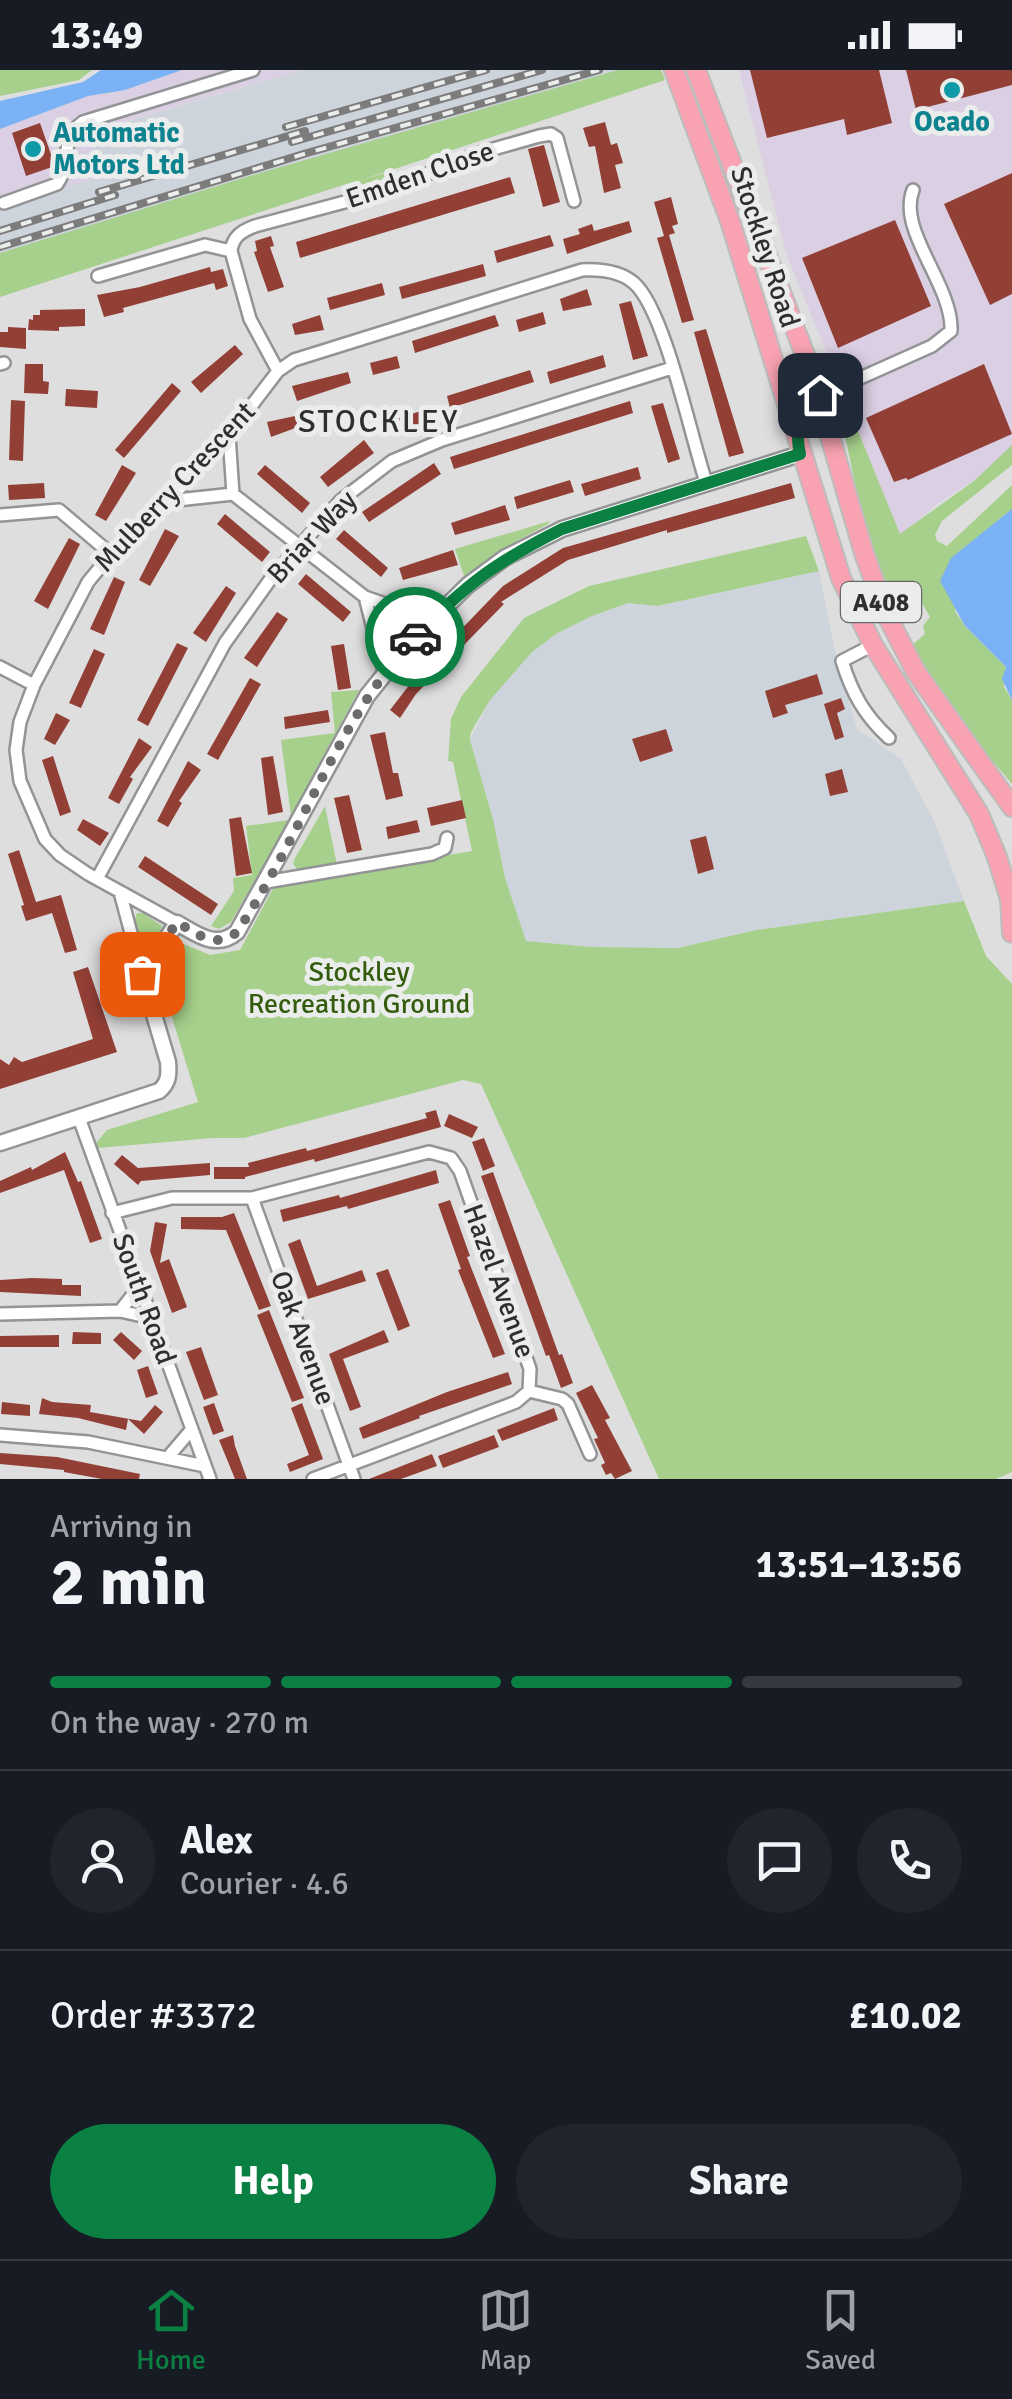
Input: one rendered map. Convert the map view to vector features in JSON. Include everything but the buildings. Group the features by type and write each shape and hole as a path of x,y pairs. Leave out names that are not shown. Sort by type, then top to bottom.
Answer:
{"main road":[{"name":"Stockley Road","path":"674,70 730,221 841,578 873,645 979,814 1010,898 1012,933"},
{"name":"Stockley Road","path":"696,70 820,395 864,553 892,625 924,685 1012,808"}],"street":[{"path":"4,203 57,184 64,172 68,136 84,122 216,76 253,70"},
{"name":"Emden Close","path":"231,251 232,241 255,226 382,192 483,152 548,134 557,138 574,201"},
{"path":"795,435 808,403 932,346 951,331 949,308 912,221 908,202 913,190"},
{"path":"98,276 205,244 231,251 250,320 278,371"},
{"name":"Mulberry Crescent","path":"177,922 96,878 60,855 46,839 22,791 17,735 34,684 88,582 229,435 278,371 294,360 582,270 622,275 644,293 672,368 706,482"},
{"name":"Briar Way","path":"96,878 225,644 272,577 341,500 392,461 442,440 672,368"},
{"path":"229,435 233,494"},
{"path":"142,974 177,922 213,941 234,936 351,723 384,671 486,570 562,529 800,454"},
{"path":"168,501 233,494 364,597 388,605 443,609"},
{"path":"0,514 59,510 111,554"},
{"path":"364,597 384,671"},
{"path":"873,645 842,662 856,699 889,738"},
{"path":"0,667 34,684"},
{"path":"266,882 432,854 445,848 448,838"},
{"path":"0,1143 159,1091 168,1080 168,1062 120,892"},
{"name":"South Road","path":"78,1118 208,1473"},
{"name":"Hazel Avenue","path":"252,1198 429,1152 452,1158 530,1369 529,1391"},
{"path":"112,1213 172,1198 252,1198"},
{"name":"Oak Avenue","path":"252,1198 354,1479"},
{"path":"120,1311 140,1287"},
{"path":"0,1314 120,1311 151,1318"},
{"path":"312,1479 516,1402 529,1391 568,1404 590,1454"},
{"path":"169,1456 192,1429"},
{"path":"0,1435 88,1442 169,1456 208,1473"}],"shaded area":[{"path":"182,70 302,70 88,132 102,176 0,209 0,129 88,96 125,90"},
{"path":"302,70 650,70 0,297 0,209 101,176 87,133"},
{"path":"739,70 1012,70 1012,456 940,502 900,535 786,253"},
{"path":"819,571 835,651 857,729 901,759 935,823 964,901 756,930 678,948 525,941 470,740 490,700 532,652 556,634 592,616 628,603 658,606"}],"green space":[{"path":"0,70 92,70 79,80 0,96"},
{"path":"618,70 661,70 665,80 361,180 389,172 392,182 347,195 343,185 0,297 0,253"},
{"path":"845,399 900,534 974,481 1012,445 1012,465 942,521 935,535 937,541 947,546 1012,485 1012,509 975,540 955,611 1006,667 1004,687 1012,700 1012,784 969,733 911,646 925,634 923,626 930,617 917,594 913,595 908,586 901,590 894,606 889,597 857,494 839,405"},
{"path":"550,521 502,549 464,576 455,549"},
{"name":"Stockley Recreation Ground","path":"806,536 819,571 657,606 628,603 556,634 532,652 490,700 470,740 505,878 526,941 591,947 678,948 756,930 964,901 986,956 1012,984 1012,1472 996,1479 659,1479 481,1084 463,1080 244,1138 98,1148 96,1143 107,1130 198,1102 159,975 174,948 184,944 210,955 240,950 275,885 472,851 453,762 448,761 451,719 461,697 524,618 589,586"},
{"path":"387,611 418,614 423,619 393,652 386,650 380,624 381,615"},
{"path":"359,690 291,816 281,740 335,733 331,692"},
{"path":"325,806 337,865 298,870 294,860"},
{"path":"289,820 231,922 219,929 211,926 234,891 233,878 252,875 246,826"},
{"path":"137,913 162,926 154,946 147,949 142,946 134,921"}],"water":[{"path":"101,70 182,70 125,90 88,96 0,129 0,101 83,82"},
{"path":"1012,509 1012,700 1002,679 1006,667 965,626 940,581 951,558"}],"railway":[{"path":"286,127 486,70"},
{"path":"292,142 542,70"},
{"path":"0,247 307,153 599,70"},
{"path":"99,192 305,131"},
{"path":"0,231 115,195"}],"way so far":[{"path":"142,974 177,922 213,941 234,936 351,723 384,671 415,637"}],"place":[{"name":"Ocado","path":"952,90"},
{"name":"Automatic Motors Ltd","path":"33,149"}],"district":[{"name":"STOCKLEY","path":"379,421"}],"route":[{"path":"415,637 486,570 525,546 562,529 800,454 795,435 808,403 820,395"}]}
